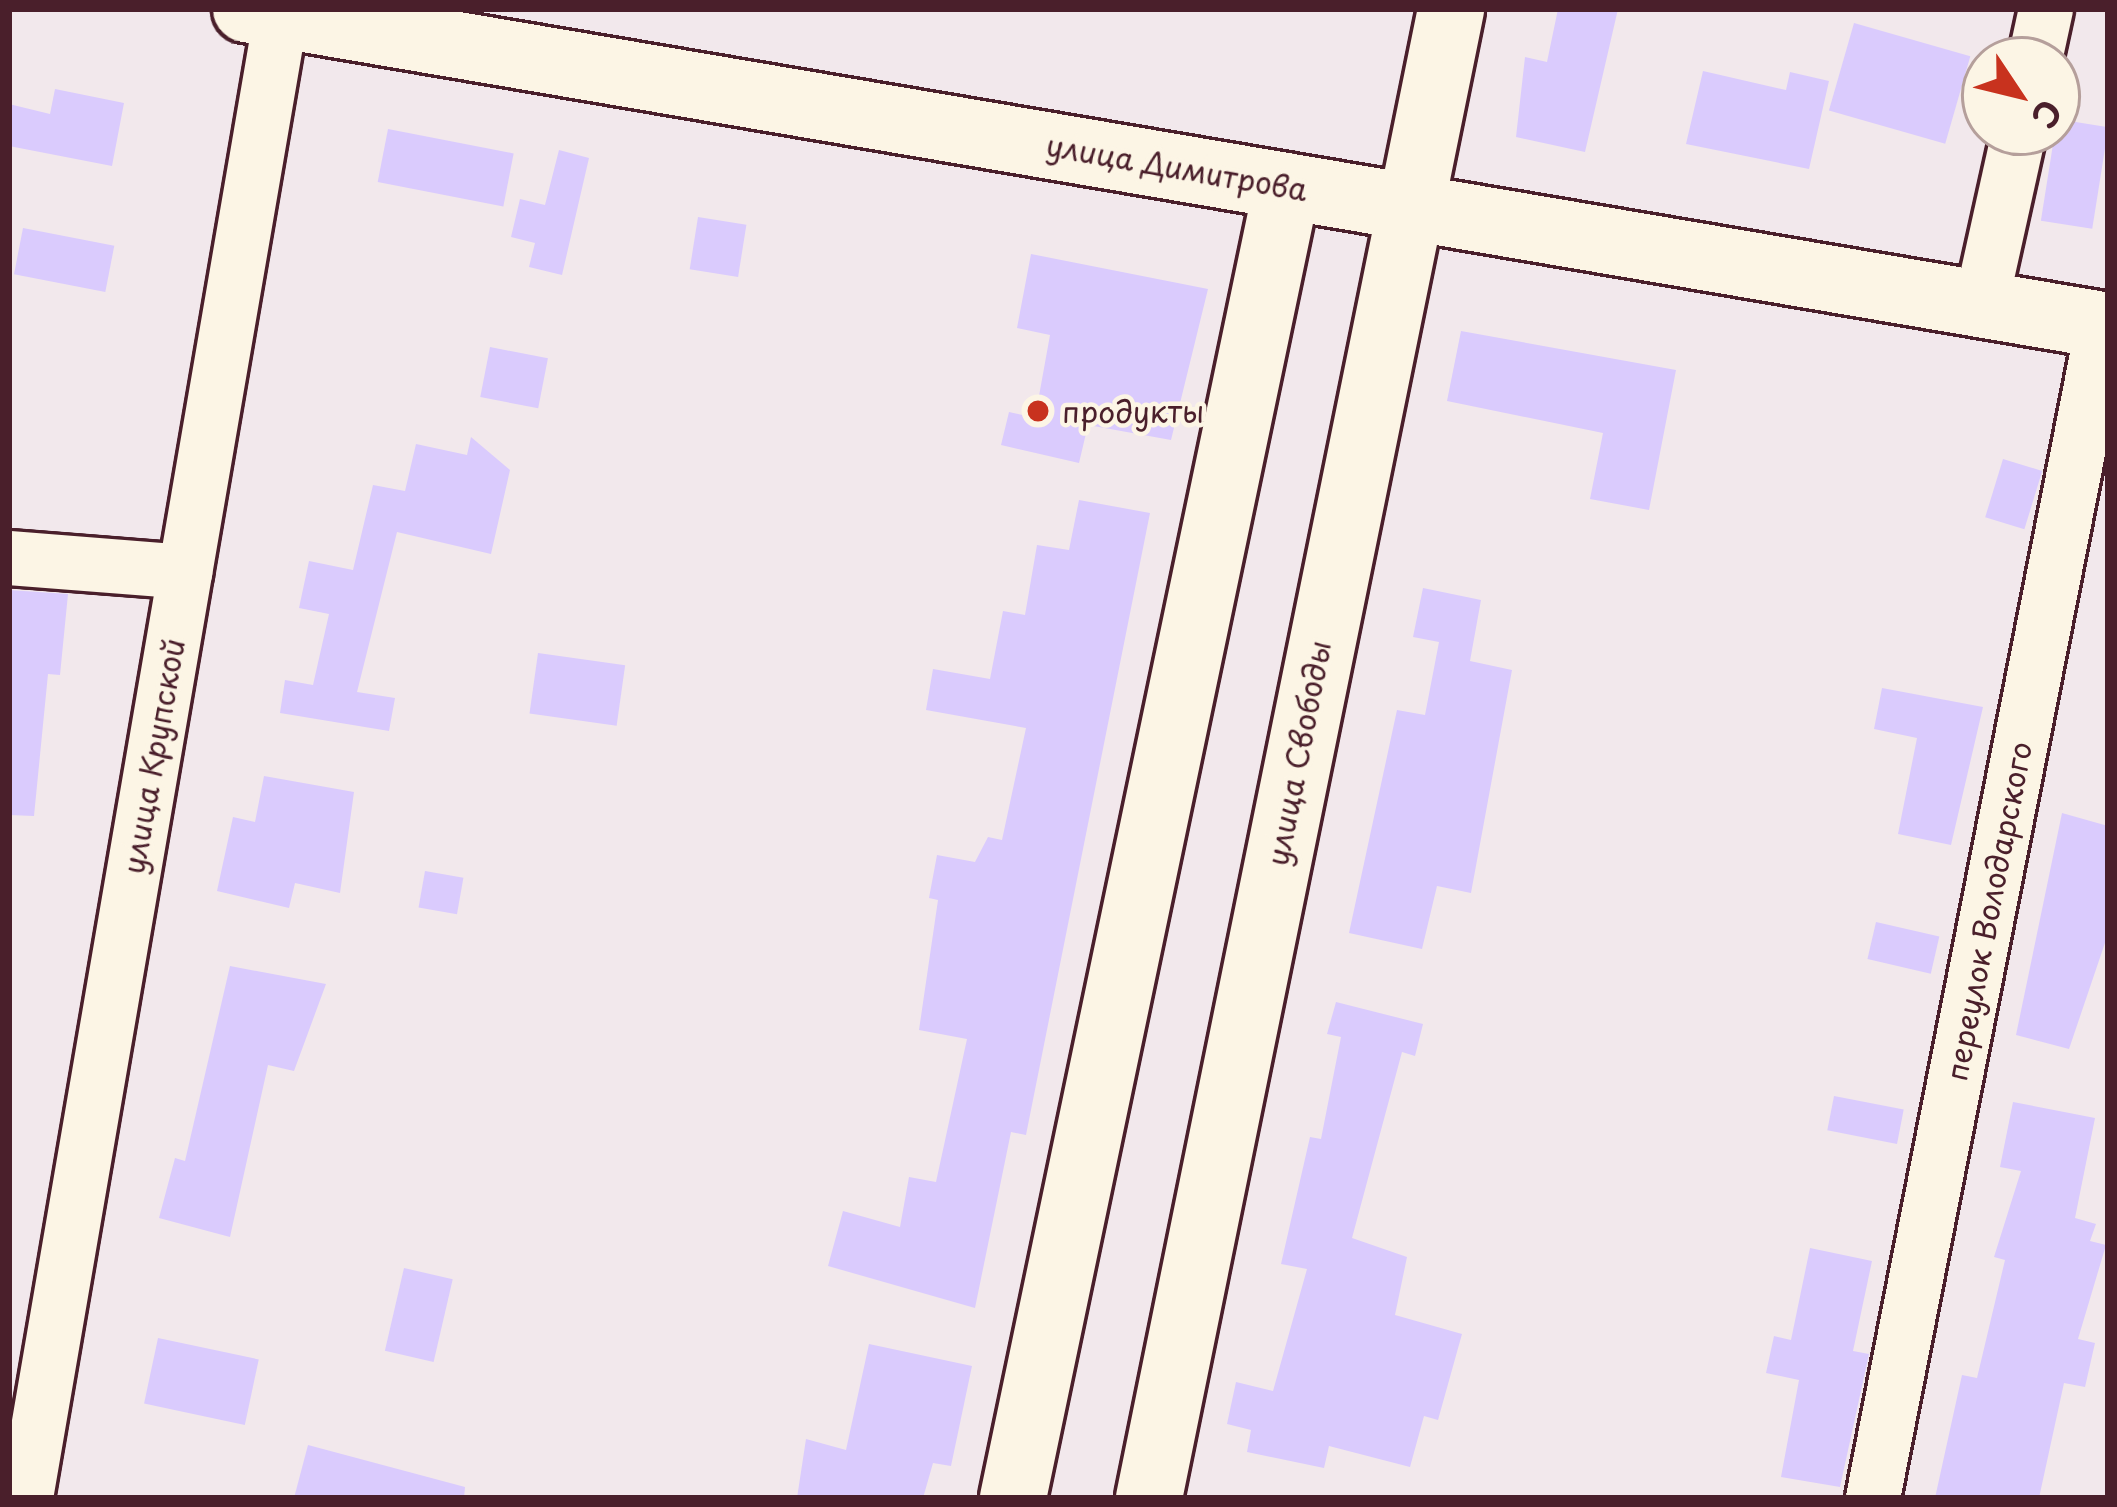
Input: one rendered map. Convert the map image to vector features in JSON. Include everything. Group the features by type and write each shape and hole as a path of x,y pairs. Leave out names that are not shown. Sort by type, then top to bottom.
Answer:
{"street":[{"name":"улица Свободы","path":"1149,1498 1451,9"},
{"name":"улица Димитрова","path":"263,12 393,21 1286,186 2106,325"},
{"name":"улица Крупской","path":"26,1498 26,1405 185,572 263,12"},
{"path":"1981,304 2014,156"},
{"path":"1013,1498 1286,186"},
{"name":"переулок Володарского","path":"1873,1498 2106,325"},
{"path":"9,557 185,572"}],"building":[{"path":"1558,9 1618,9 1585,152 1516,137 1525,57 1547,62"},
{"path":"1854,23 1961,54 1961,89 1945,144 1829,110"},
{"path":"1703,71 1786,90 1790,72 1829,81 1809,169 1686,144"},
{"path":"55,89 124,103 112,166 9,146 9,104 50,114"},
{"path":"2081,123 2108,127 2092,229 2041,221 2051,156 2081,156"},
{"path":"388,129 514,153 503,206 378,182"},
{"path":"559,150 589,158 562,275 529,267 535,243 511,237 520,199 545,205"},
{"path":"698,217 746,225 738,277 690,269"},
{"path":"23,228 114,246 105,292 14,274"},
{"path":"1031,254 1208,289 1171,440 1088,425 1079,463 1001,445 1009,412 1035,418 1050,335 1017,328"},
{"path":"1461,331 1676,370 1649,510 1590,499 1603,433 1447,401"},
{"path":"490,347 548,358 538,408 480,397"},
{"path":"471,437 510,470 491,554 397,532 357,692 395,698 389,731 280,713 285,680 313,685 329,614 299,608 309,561 353,570 373,485 405,491 416,444 467,455"},
{"path":"2003,459 2042,471 2024,529 1985,517"},
{"path":"1079,500 1150,513 1026,1135 1011,1132 975,1308 828,1266 843,1211 900,1227 909,1177 936,1182 967,1039 919,1030 938,900 929,898 937,855 975,862 988,837 1002,840 1026,728 926,710 933,669 990,679 1003,611 1025,615 1037,545 1069,550"},
{"path":"1423,588 1481,600 1470,661 1512,670 1471,893 1437,886 1422,949 1349,933 1397,710 1425,715 1439,642 1413,637"},
{"path":"9,590 68,594 60,675 48,674 34,816 9,815"},
{"path":"538,653 625,665 617,726 530,713"},
{"path":"1882,688 1983,707 1951,845 1898,834 1917,738 1874,729"},
{"path":"264,776 354,792 340,893 295,883 289,908 217,891 233,817 255,822"},
{"path":"2062,813 2108,826 2108,934 2069,1049 2016,1035"},
{"path":"425,871 463,878 457,914 419,907"},
{"path":"1876,922 1939,937 1931,974 1867,959"},
{"path":"230,966 326,984 294,1071 268,1065 230,1237 159,1218 175,1158 185,1161"},
{"path":"1336,1002 1423,1024 1415,1056 1402,1052 1352,1238 1407,1257 1395,1315 1462,1334 1438,1420 1424,1416 1410,1467 1329,1446 1324,1468 1247,1452 1251,1430 1227,1424 1236,1382 1273,1391 1307,1269 1281,1264 1310,1137 1321,1139 1341,1037 1327,1034"},
{"path":"1834,1096 1904,1110 1897,1144 1827,1130"},
{"path":"2013,1102 2095,1118 2075,1218 2096,1224 2090,1241 2106,1245 2078,1339 2095,1343 2085,1387 2064,1383 2039,1498 1935,1498 1962,1375 1977,1378 2005,1260 1994,1257 2021,1171 2000,1167"},
{"path":"1810,1248 1872,1261 1853,1351 1869,1354 1840,1487 1781,1477 1799,1380 1766,1373 1774,1336 1791,1340"},
{"path":"404,1268 453,1279 434,1362 385,1351"},
{"path":"158,1338 259,1359 245,1425 144,1404"},
{"path":"869,1344 972,1366 951,1466 933,1463 923,1498 797,1498 806,1439 846,1450"},
{"path":"308,1445 465,1487 464,1498 294,1498"}],"place":[{"name":"продукты","path":"1038,411"}]}
